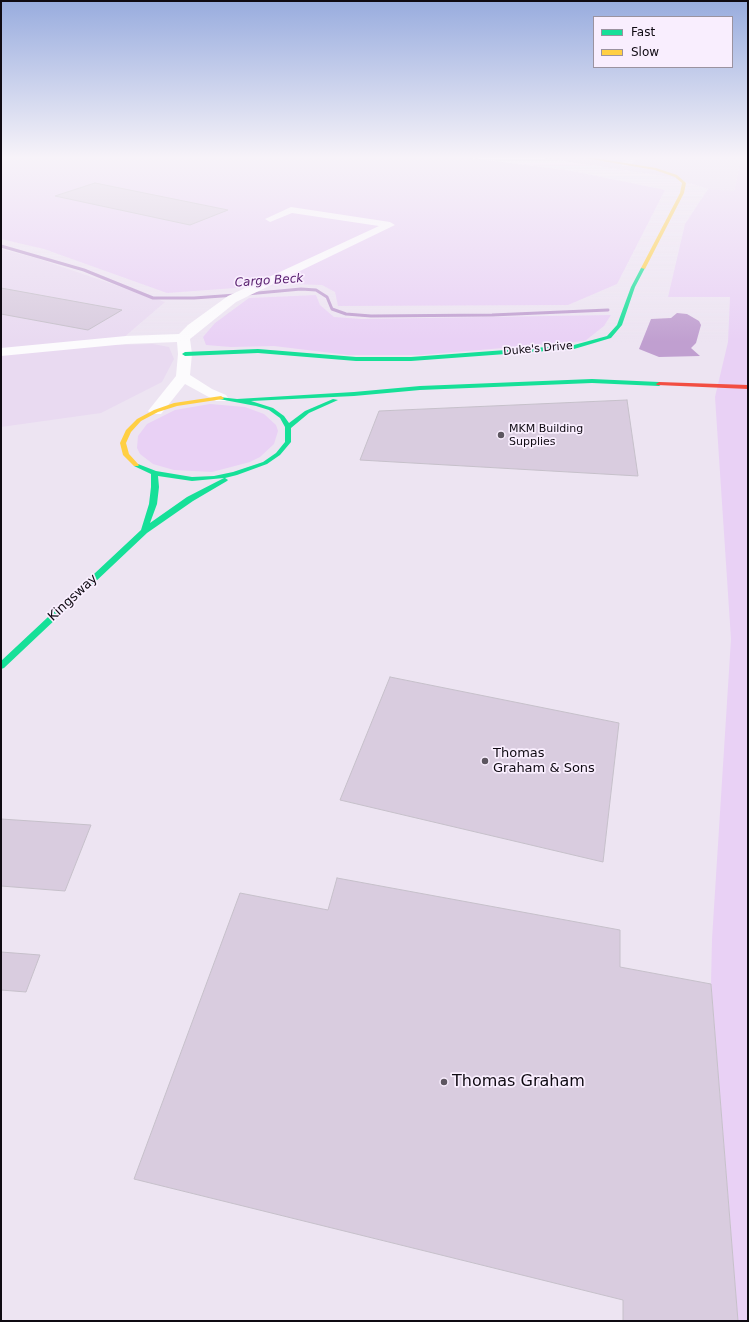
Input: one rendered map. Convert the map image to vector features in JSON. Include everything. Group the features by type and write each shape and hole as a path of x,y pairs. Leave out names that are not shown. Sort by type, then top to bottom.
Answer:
{"main road":[{"name":"Duke's Drive","path":"185,354 258,351 356,359 411,359 574,347 609,336 618,325 633,286 668,219"},
{"path":"239,400 354,394 428,387 592,382 748,387"},
{"path":"288,427 317,407 354,394"},
{"path":"221,398 239,400 271,409 282,417 288,427 288,442 278,454 265,463 235,474 192,479 154,473 136,465 126,454 123,443 128,431 139,420 156,410 183,402 221,398"},
{"path":"144,531 156,487 154,473"},
{"name":"Kingsway","path":"1,666 144,531 190,499 235,474"}],"street":[{"path":"1,352 126,340 183,338 232,299 390,226 345,219"},
{"path":"156,410 183,377 185,354 183,338"},
{"path":"183,377 207,392 221,398"}],"shaded area":[{"path":"1,219 650,219 617,284 568,305 338,306 335,292 322,285 290,284 167,293 44,249 1,239"},
{"path":"688,219 748,219 748,1321 738,1321 711,984 712,939 731,639 715,397 728,342 730,297 668,297 685,224"},
{"path":"1,249 36,258 165,302 115,345 153,344 169,347 174,359 162,382 101,413 1,427"},
{"path":"316,295 320,305 334,317 362,319 611,315 604,326 585,341 421,355 348,355 274,346 231,347 206,345 203,337 215,323 249,298"},
{"path":"677,313 687,314 699,321 701,325 696,343 691,348 700,356 659,357 639,349 651,319 671,318"},
{"path":"210,404 245,407 264,414 276,425 278,431 274,444 260,457 250,462 212,472 174,470 153,464 140,454 137,448 138,436 147,424 175,410"}],"building":[{"path":"161,219 206,219 190,225"},
{"path":"1,288 122,310 88,330 1,314"},
{"name":"MKM Building Supplies","path":"627,400 638,476 360,460 379,411"},
{"name":"Thomas Graham & Sons","path":"390,677 619,723 603,862 340,800"},
{"path":"1,819 91,825 65,891 1,886"},
{"name":"Thomas Graham","path":"337,878 620,930 620,967 711,984 738,1321 623,1321 623,1300 134,1179 240,893 328,910"},
{"path":"1,952 40,955 26,992 1,990"}],"waterway":[{"name":"Cargo Beck","path":"1,246 84,270 153,298 194,298 236,295"},
{"name":"Cargo Beck","path":"247,294 301,289 316,290 327,297 332,309 346,314 371,316 492,315 608,310"}],"traffic: fast":[{"path":"185,354 258,351 356,359 411,359 574,347 609,337 619,325 633,287 643,268"},
{"path":"239,400 354,394 420,388 592,381 659,384"},
{"path":"136,465 154,473 192,479 214,478 235,474 265,463 278,454 288,442 288,427 282,417 271,409 257,404 221,398"},
{"path":"288,427 307,412 335,400"},
{"path":"144,531 153,504 155,487 154,473"},
{"path":"1,666 144,531 190,499 225,480"}],"traffic: slow":[{"path":"643,268 669,219"},
{"path":"136,465 126,455 123,443 128,431 139,420 156,411 176,404 221,398"}],"traffic: jam":[{"path":"659,384 748,387"}],"place":[{"name":"MKM Building Supplies","path":"501,435"},
{"name":"Thomas Graham & Sons","path":"485,761"},
{"name":"Thomas Graham","path":"444,1082"}]}
